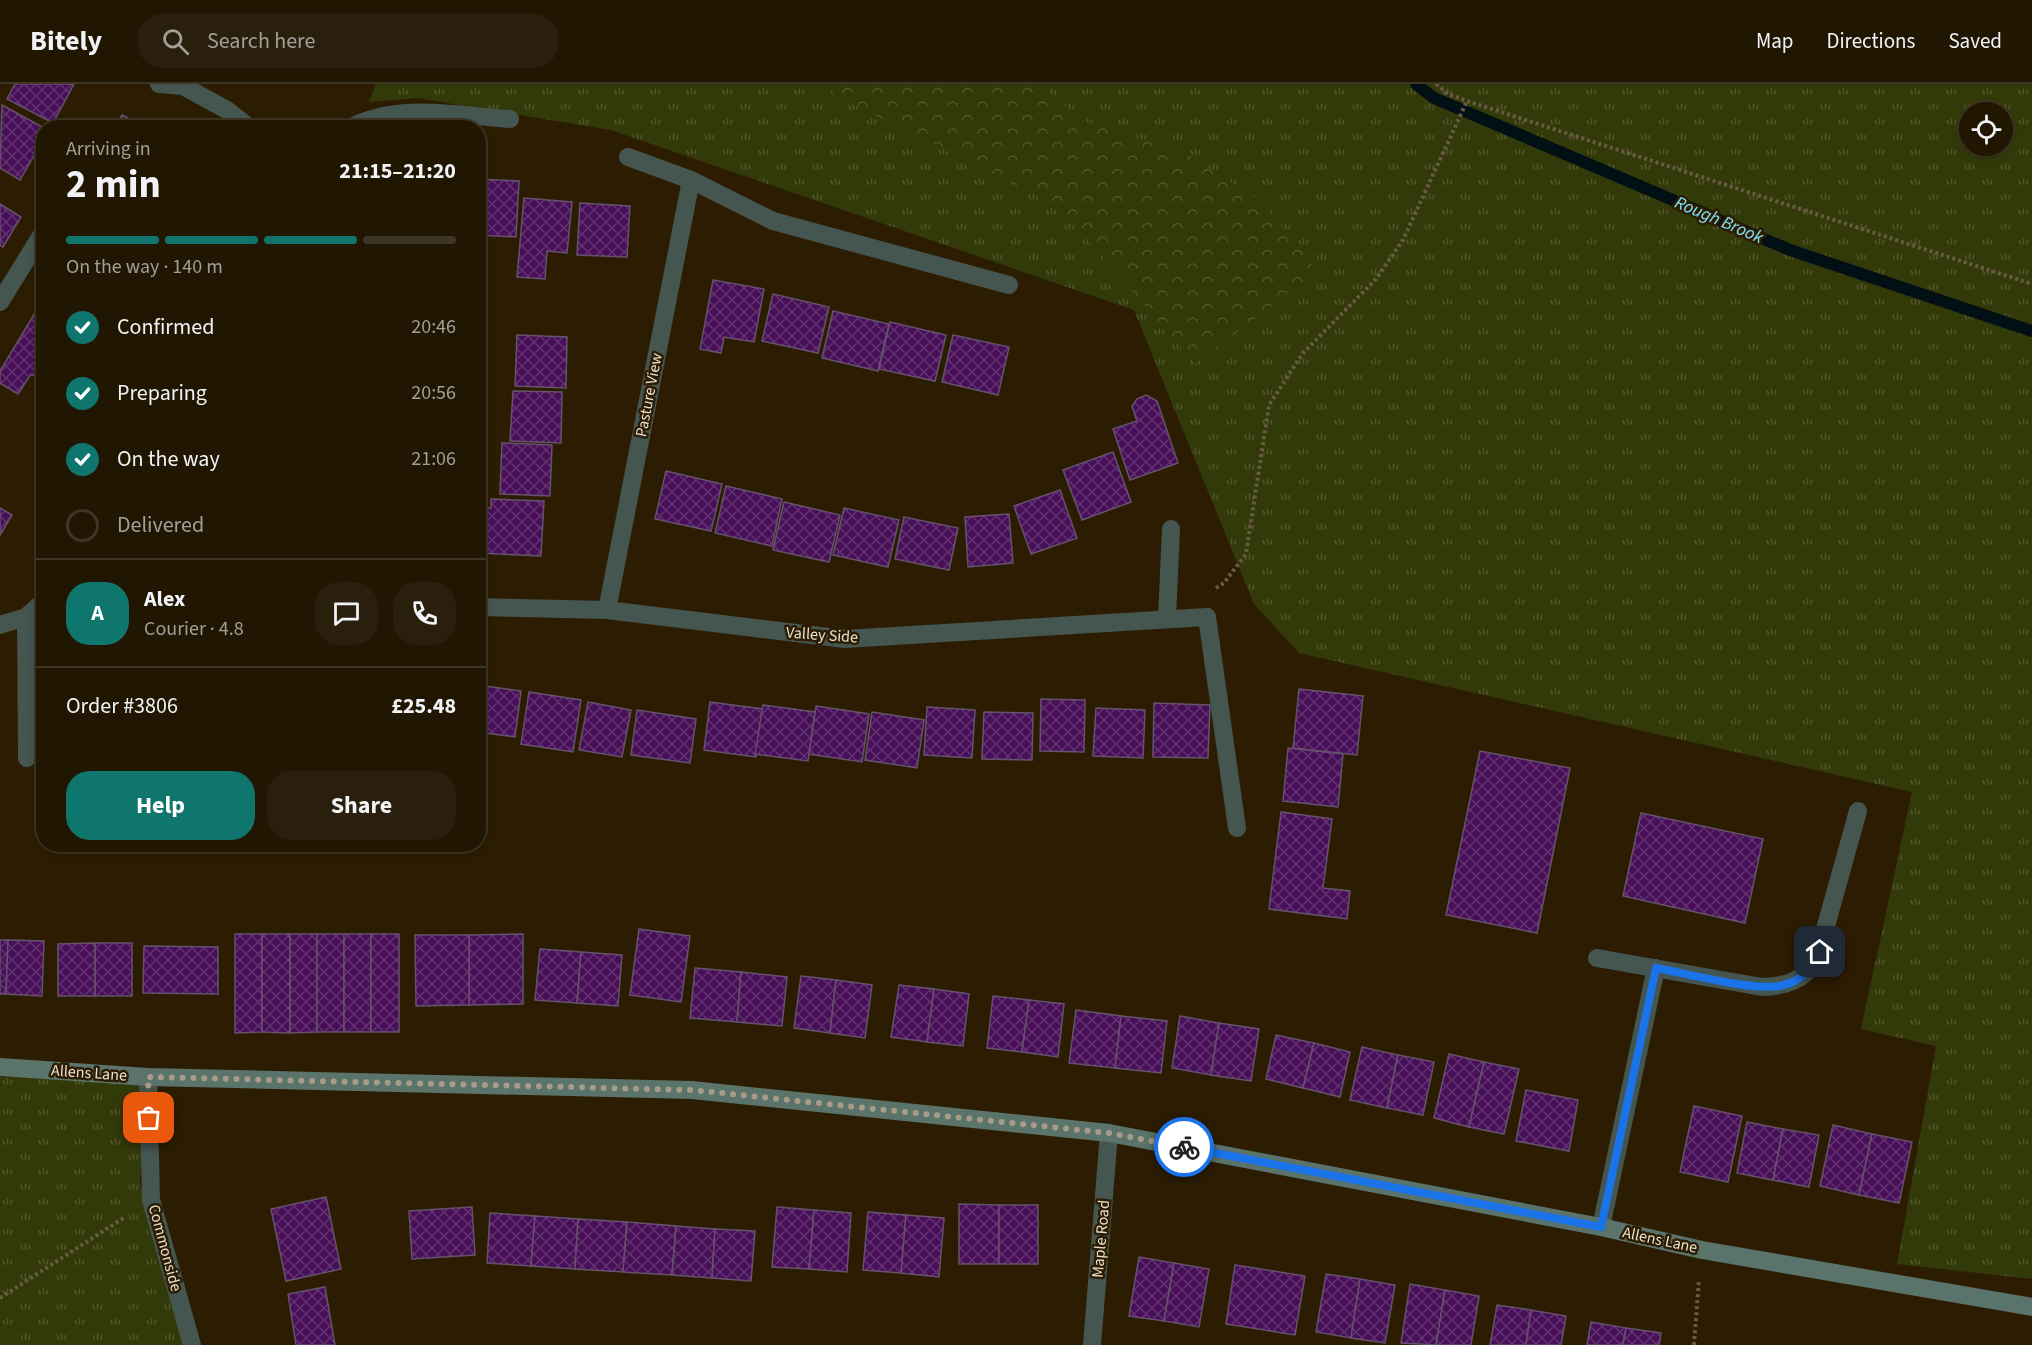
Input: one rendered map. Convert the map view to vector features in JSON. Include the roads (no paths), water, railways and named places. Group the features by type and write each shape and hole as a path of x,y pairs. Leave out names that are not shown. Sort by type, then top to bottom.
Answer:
{"street":[{"path":"159,84 183,86 227,110 240,120"},
{"path":"371,120 409,112 510,119"},
{"path":"628,157 691,180 773,221 1009,285"},
{"name":"Pasture View","path":"607,610 691,180"},
{"path":"0,302 36,257"},
{"path":"1167,618 1171,529"},
{"name":"Valley Side","path":"486,607 607,610 846,639 1207,616 1238,828"},
{"path":"0,624 26,617 36,608"},
{"path":"26,617 27,758"},
{"path":"1597,958 1762,987 1782,986 1799,979 1813,965 1820,952 1858,811"},
{"path":"1601,1227 1656,968"},
{"name":"Allens Lane","path":"0,1067 148,1077 692,1090 1109,1133 1601,1227 1702,1250 2032,1307"},
{"name":"Commonside","path":"148,1077 151,1200 192,1345"},
{"name":"Maple Road","path":"1092,1345 1109,1133"}],"waterway":[{"name":"Rough Brook","path":"1416,84 1434,98 1790,250 2032,331"}]}
